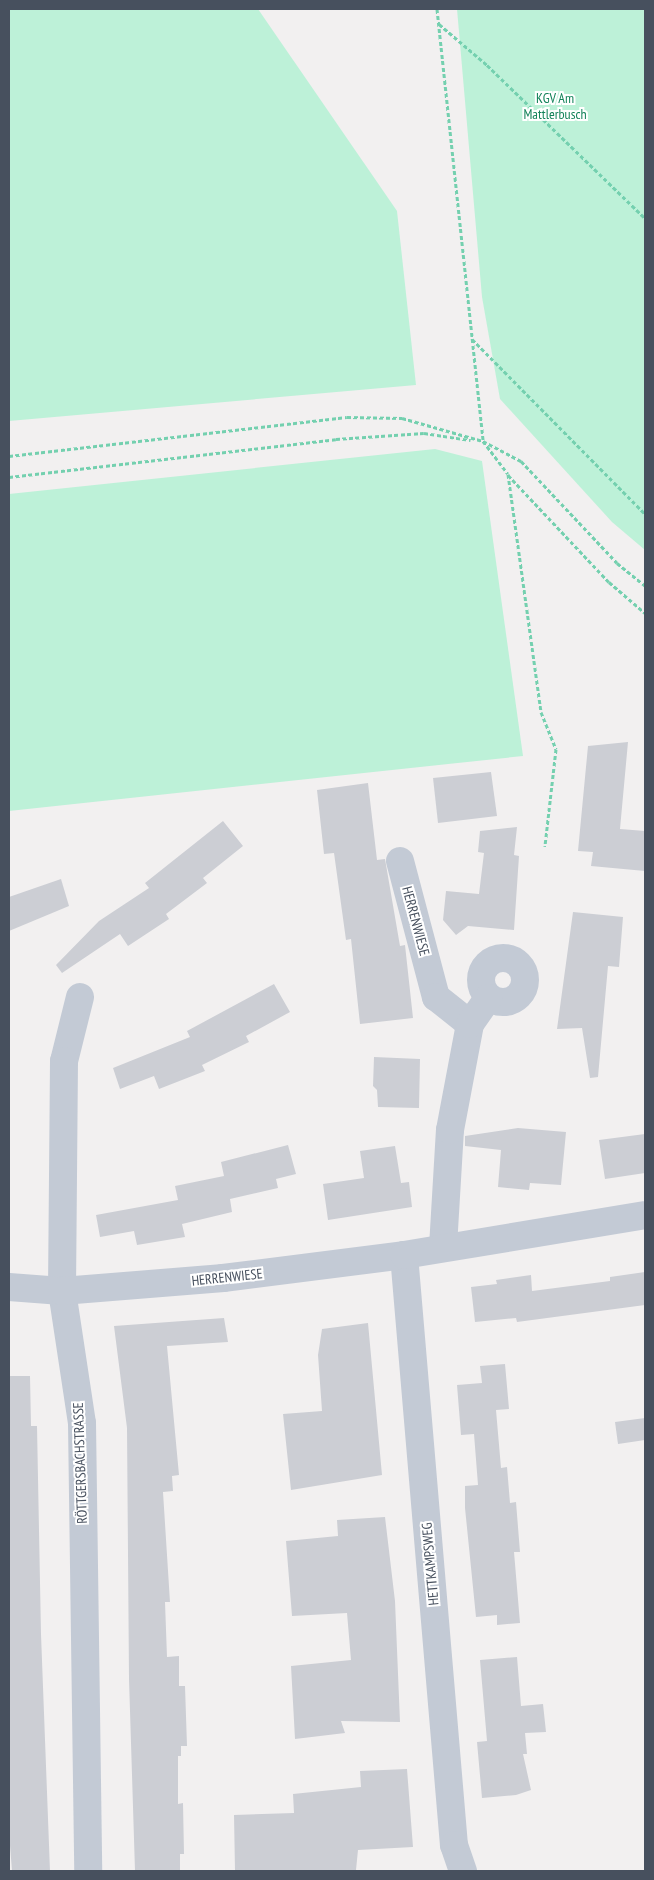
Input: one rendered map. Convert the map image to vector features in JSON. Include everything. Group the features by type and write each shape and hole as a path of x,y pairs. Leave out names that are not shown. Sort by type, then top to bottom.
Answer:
{"street":[{"name":"HERRENWIESE","path":"400,861 436,997 470,1024"},
{"name":"RÖTTGERSBACHSTRASSE","path":"80,997 64,1061 62,1291 82,1423 88,1871"},
{"path":"443,1247 450,1130 470,1024 488,998"},
{"name":"HERRENWIESE","path":"9,1287 62,1291 222,1278 404,1254 645,1215"},
{"name":"HETTKAMPSWEG","path":"404,1254 454,1845 463,1871"}],"path":[{"path":"437,9 483,441 508,474 609,582 645,613"},
{"path":"438,24 487,65 645,218"},
{"path":"472,339 645,514"},
{"path":"9,456 347,416 402,418 483,441 521,461 617,563 645,586"},
{"path":"9,477 336,439 424,433 483,441"},
{"path":"508,474 541,712 556,749 545,846"}],"green space":[{"path":"9,9 258,9 397,211 416,385 9,421"},
{"name":"KGV Am Mattlerbusch","path":"457,9 645,9 645,550 612,522 500,399 482,297"},
{"path":"435,449 482,461 523,756 9,811 9,494"}],"building":[{"path":"628,742 620,829 645,831 645,871 591,866 593,852 578,851 588,746"},
{"path":"491,772 497,816 438,823 433,778"},
{"path":"368,783 377,860 385,859 400,946 405,945 413,1018 360,1024 351,939 346,940 334,853 324,854 317,790"},
{"path":"223,821 243,846 203,878 207,883 166,914 169,919 128,946 120,934 62,973 56,965 99,921 149,888 145,883"},
{"path":"517,827 514,855 519,856 514,930 468,926 456,935 443,920 446,891 479,894 484,853 478,852 480,831"},
{"path":"61,879 69,906 9,931 9,897"},
{"path":"573,912 623,917 619,967 608,966 598,1077 590,1078 582,1028 557,1029"},
{"path":"274,984 290,1012 246,1036 249,1042 202,1065 205,1071 159,1089 154,1076 120,1089 113,1068 190,1037 187,1031"},
{"path":"374,1057 420,1059 419,1108 378,1107 377,1090 373,1086"},
{"path":"518,1128 566,1132 561,1185 530,1183 529,1190 498,1187 501,1150 465,1146 465,1136"},
{"path":"645,1134 645,1173 605,1179 599,1140"},
{"path":"288,1145 296,1174 276,1179 278,1188 230,1199 232,1212 182,1224 185,1237 137,1245 134,1231 100,1237 96,1215 178,1200 175,1186 224,1176 221,1162"},
{"path":"395,1146 401,1183 409,1182 412,1207 328,1220 323,1184 364,1178 360,1151"},
{"path":"645,1272 645,1305 517,1322 516,1318 475,1322 471,1287 497,1284 496,1280 531,1275 532,1291 610,1281 610,1277"},
{"path":"224,1318 228,1342 167,1346 179,1475 172,1476 173,1491 163,1492 170,1602 165,1602 167,1657 179,1656 179,1686 185,1686 187,1746 181,1746 181,1756 178,1756 178,1804 183,1803 184,1854 180,1854 180,1871 135,1871 129,1679 127,1428 114,1326"},
{"path":"368,1323 382,1475 291,1490 283,1414 322,1411 318,1355 322,1329"},
{"path":"505,1364 509,1409 496,1410 501,1468 507,1467 510,1503 516,1502 520,1552 514,1552 520,1623 497,1625 497,1615 476,1617 465,1508 465,1486 478,1485 474,1434 461,1435 457,1385 482,1383 480,1366"},
{"path":"9,1376 30,1376 31,1426 37,1426 41,1634 50,1871 12,1871 9,1833"},
{"path":"645,1418 645,1440 618,1444 615,1422"},
{"path":"385,1517 395,1601 400,1722 341,1721 345,1733 295,1739 291,1666 351,1660 347,1613 292,1616 286,1541 338,1536 337,1520"},
{"path":"517,1657 521,1706 543,1704 546,1732 525,1733 527,1754 523,1754 531,1790 516,1795 482,1798 477,1742 487,1741 480,1660"},
{"path":"407,1769 413,1847 358,1850 356,1870 235,1871 234,1815 294,1813 293,1794 361,1787 360,1771"}]}
